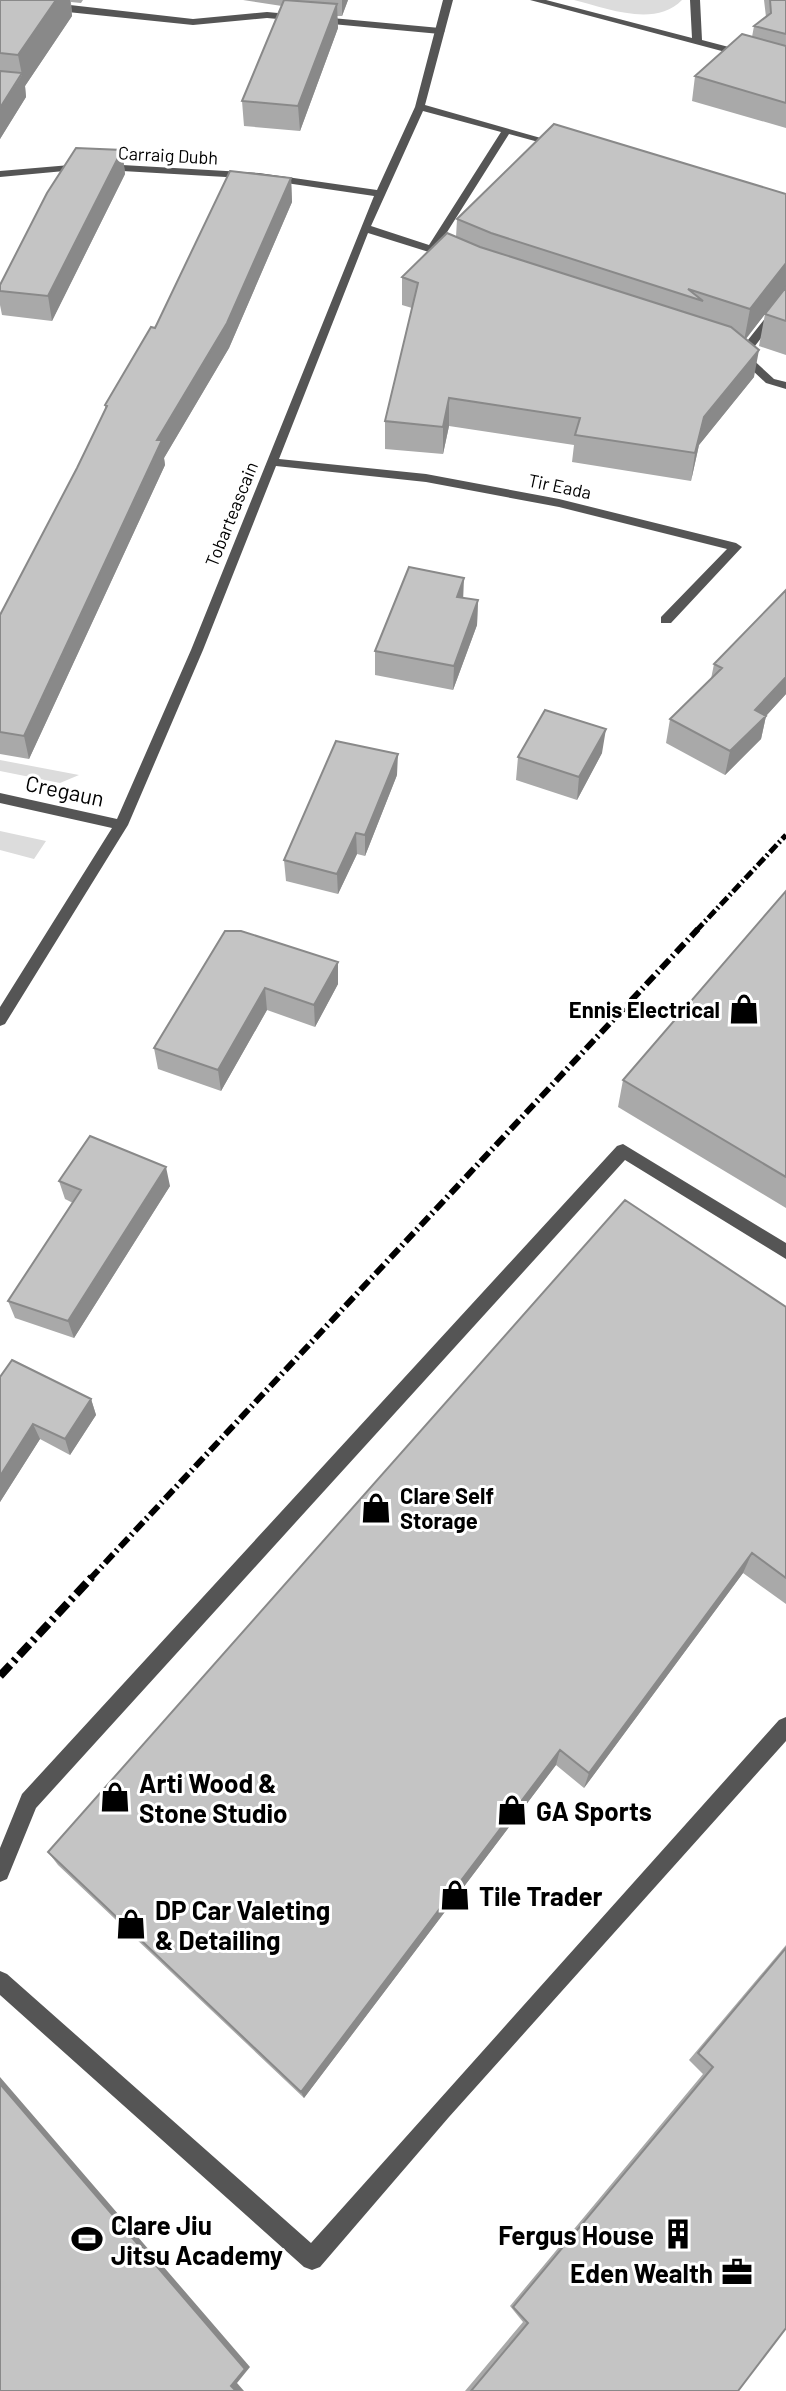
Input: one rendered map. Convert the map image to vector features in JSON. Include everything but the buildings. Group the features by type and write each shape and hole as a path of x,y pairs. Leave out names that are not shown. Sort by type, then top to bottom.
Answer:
{"street":[{"path":"31,0 29,5 193,22 267,15 440,31"},
{"name":"Tobarteascain","path":"0,1020 121,825 197,650 365,228 420,107 448,0"},
{"path":"535,0 786,65"},
{"path":"695,0 697,41"},
{"path":"420,107 565,146"},
{"path":"432,248 506,131"},
{"name":"Carraig Dubh","path":"0,174 101,167 259,176 382,194"},
{"path":"365,228 458,259"},
{"path":"743,354 786,299"},
{"path":"729,350 743,354 770,381 786,386"},
{"name":"Tir Eada","path":"272,462 426,478 515,494 736,547 666,620"},
{"name":"Cregaun","path":"0,798 121,825"},
{"path":"0,1872 29,1801 623,1151 786,1252"},
{"path":"0,1981 312,2259 786,1727"}],"shaded area":[{"path":"574,0 682,0 658,13 630,14"},
{"path":"0,760 79,775 60,783 0,771"},
{"path":"0,831 46,841 34,859 0,850"}],"railway":[{"path":"696,931 786,835"},
{"path":"90,1579 698,929"},
{"path":"0,1676 92,1577"}],"place":[{"name":"Ennis Electrical","path":"744,1009"},
{"name":"Clare Self Storage","path":"376,1508"},
{"name":"Arti Wood & Stone Studio","path":"115,1797"},
{"name":"GA Sports","path":"512,1810"},
{"name":"Tile Trader","path":"455,1895"},
{"name":"DP Car Valeting & Detailing","path":"131,1924"},
{"name":"Fergus House","path":"678,2234"},
{"name":"Clare Jiu Jitsu Academy","path":"87,2239"},
{"name":"Eden Wealth","path":"737,2272"}]}
